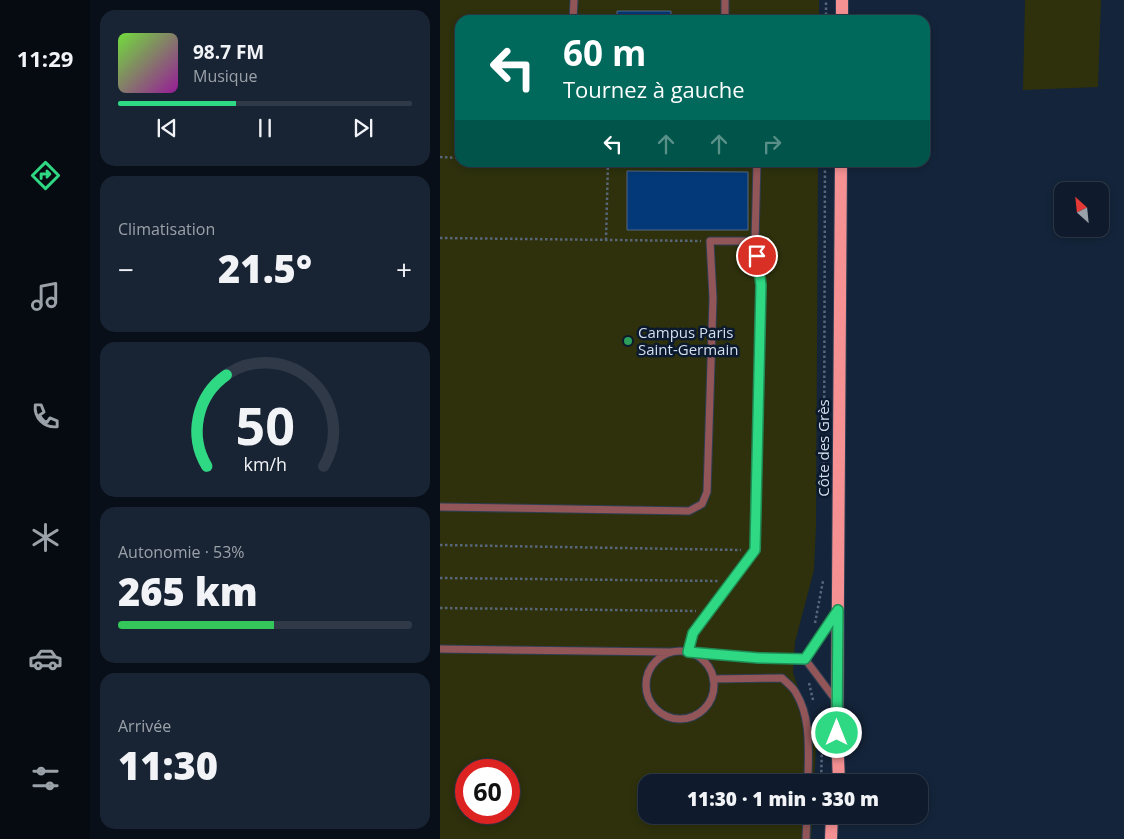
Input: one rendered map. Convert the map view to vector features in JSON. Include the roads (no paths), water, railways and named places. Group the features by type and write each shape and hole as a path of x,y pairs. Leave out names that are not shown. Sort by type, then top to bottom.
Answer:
{"main road":[{"path":"842,0 842,15"},
{"name":"Côte des Grès","path":"839,774 837,702 841,167"},
{"name":"Côte des Grès","path":"834,774 837,733"},
{"path":"831,839 832,824"},
{"path":"840,824 840,839"}],"lane":[{"path":"573,15 574,0"},
{"path":"725,0 725,15"},
{"path":"688,652 693,633 755,550 761,285 755,241 757,167"},
{"path":"440,507 689,510 702,504 706,492 713,308 710,241 755,241"},
{"path":"805,659 838,610"},
{"path":"440,649 688,652 759,658 805,659"},
{"path":"671,652 654,662 649,671 646,680 648,696 651,703 663,715 680,719 697,714 705,708 713,690 710,670 697,656 688,652"},
{"path":"805,659 837,702"},
{"path":"713,680 782,678 796,692 803,710 809,739 808,774"},
{"path":"806,839 807,824"}],"place":[{"name":"Campus Paris Saint-Germain","path":"628,341"}]}
